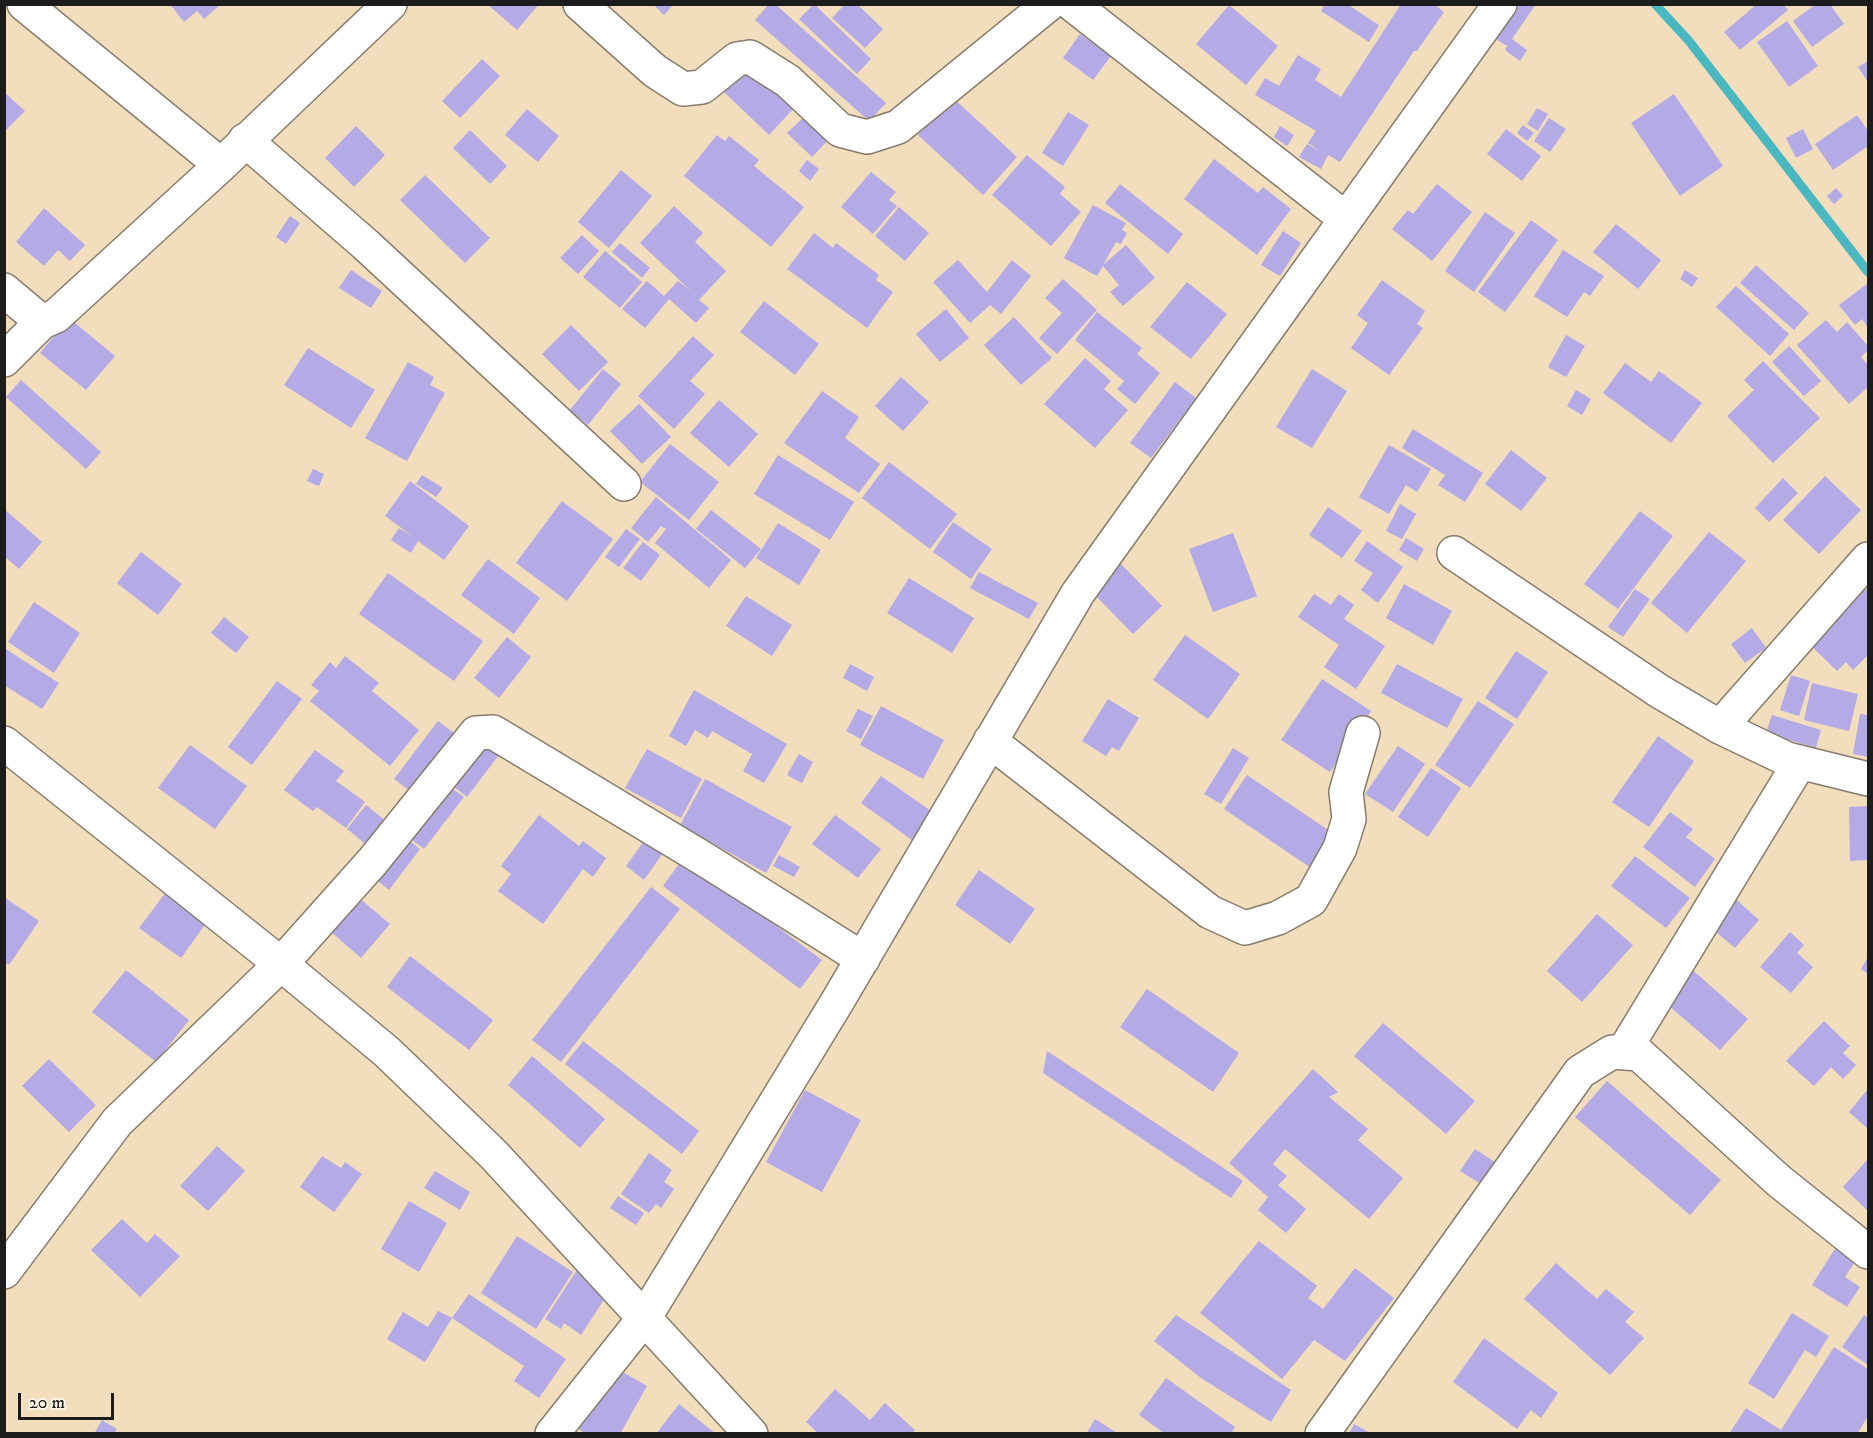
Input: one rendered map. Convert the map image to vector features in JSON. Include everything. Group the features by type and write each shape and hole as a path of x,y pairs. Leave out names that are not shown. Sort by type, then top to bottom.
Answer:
{"street":[{"path":"24,4 220,165"},
{"path":"4,360 42,322 56,316 76,300 390,4"},
{"path":"580,4 656,70 683,89 702,87 737,59 750,57 788,81 840,130 867,137 898,127 1049,4"},
{"path":"1072,4 1346,219"},
{"path":"552,1434 645,1317 862,958 1078,593 1500,4"},
{"path":"244,140 365,244 624,484"},
{"path":"4,290 42,322"},
{"path":"1455,553 1659,691 1720,727 1787,759 1869,779"},
{"path":"1720,727 1869,559"},
{"path":"4,1272 117,1122 281,964 373,861 476,733 484,730 493,732 704,859 862,958"},
{"path":"990,741 1210,912 1245,928 1278,918 1311,900 1340,848 1349,819 1346,792 1363,733"},
{"path":"4,743 281,964 387,1052 494,1155 751,1434"},
{"path":"1624,1051 1800,762"},
{"path":"1322,1434 1580,1072 1612,1052 1624,1051 1639,1054 1779,1181 1869,1252"}],"building":[{"path":"170,4 221,4 204,19 197,11 184,22"},
{"path":"487,4 539,4 517,30"},
{"path":"653,4 674,4 664,15"},
{"path":"769,4 775,4 886,103 869,121 755,20"},
{"path":"814,4 871,59 857,74 799,19"},
{"path":"845,4 857,4 883,29 865,48 832,18"},
{"path":"1325,4 1347,4 1379,25 1369,42 1321,11"},
{"path":"1401,4 1434,4 1444,12 1417,51 1414,51 1340,162 1328,155 1321,169 1299,157 1307,144 1320,151 1308,143 1316,131 1255,95 1265,78 1279,86 1298,55 1321,69 1315,80 1341,97"},
{"path":"1517,4 1536,4 1512,39 1527,50 1520,61 1505,50 1507,46 1494,38"},
{"path":"1757,4 1783,4 1788,10 1740,50 1724,32"},
{"path":"1816,4 1830,4 1844,24 1812,47 1793,21"},
{"path":"1229,5 1278,46 1246,85 1196,44"},
{"path":"1787,21 1818,66 1789,87 1757,42"},
{"path":"1080,34 1111,56 1093,80 1063,58"},
{"path":"482,59 500,76 460,118 442,101"},
{"path":"1868,61 1868,82 1858,67"},
{"path":"747,65 793,109 769,135 723,91"},
{"path":"4,92 25,111 6,130 4,128"},
{"path":"1674,94 1723,166 1680,196 1631,123"},
{"path":"952,97 1017,157 983,195 918,135"},
{"path":"1537,108 1548,114 1538,131 1527,124"},
{"path":"527,109 559,136 538,162 505,135"},
{"path":"1068,112 1089,125 1063,166 1042,153"},
{"path":"807,114 831,137 812,157 787,133"},
{"path":"1857,115 1868,131 1868,146 1833,170 1815,144"},
{"path":"1549,118 1566,129 1550,152 1534,141"},
{"path":"1523,125 1534,133 1527,141 1517,133"},
{"path":"356,126 385,155 354,187 325,158"},
{"path":"1280,126 1294,135 1287,146 1274,137"},
{"path":"1506,129 1541,156 1522,181 1487,154"},
{"path":"1803,129 1813,149 1796,158 1786,138"},
{"path":"470,130 507,166 490,184 453,148"},
{"path":"717,135 725,141 729,136 759,160 754,166 804,207 771,247 684,176"},
{"path":"1027,155 1065,187 1060,194 1081,212 1051,246 992,195"},
{"path":"1214,159 1258,193 1263,187 1291,209 1257,255 1184,199"},
{"path":"807,160 819,169 810,181 799,171"},
{"path":"621,170 652,196 609,248 578,222"},
{"path":"871,172 896,192 889,200 897,206 873,234 841,207"},
{"path":"425,175 490,238 465,263 400,200"},
{"path":"1120,184 1183,234 1168,254 1105,203"},
{"path":"1437,184 1472,212 1432,261 1392,229 1408,210 1413,214"},
{"path":"1836,188 1843,196 1834,204 1827,196"},
{"path":"1093,205 1126,223 1122,230 1127,233 1121,244 1116,242 1103,265 1126,245 1155,278 1123,306 1110,292 1119,285 1103,266 1097,276 1064,258"},
{"path":"674,206 703,233 695,242 726,271 699,300 709,308 696,323 669,299 645,328 622,309 647,281 664,296 678,281 691,291 640,243"},
{"path":"899,207 929,233 905,261 875,236"},
{"path":"44,208 85,245 70,261 58,250 44,266 16,242"},
{"path":"1485,212 1515,233 1474,292 1445,271"},
{"path":"290,216 300,223 286,244 276,237"},
{"path":"1531,220 1558,240 1505,312 1478,292"},
{"path":"1616,224 1661,260 1638,289 1593,252"},
{"path":"1283,231 1301,243 1280,276 1261,265"},
{"path":"814,233 833,248 836,243 879,275 876,280 893,292 867,328 787,269"},
{"path":"582,235 599,251 578,274 560,258"},
{"path":"620,243 650,268 642,278 612,252"},
{"path":"1563,250 1604,276 1590,296 1584,292 1567,317 1534,296"},
{"path":"605,251 642,282 620,308 583,277"},
{"path":"958,260 987,292 1012,260 1031,276 1001,314 990,305 970,323 933,282"},
{"path":"1756,265 1809,313 1794,330 1740,283"},
{"path":"351,270 382,291 371,308 339,288"},
{"path":"1685,270 1698,278 1692,287 1680,279"},
{"path":"1063,279 1097,310 1057,354 1039,338 1062,313 1045,298"},
{"path":"1382,280 1425,311 1417,324 1423,328 1389,375 1351,348 1368,323 1357,315"},
{"path":"1187,282 1227,314 1191,359 1150,327"},
{"path":"1868,283 1868,328 1862,319 1855,325 1839,305"},
{"path":"1736,286 1789,334 1770,356 1716,307"},
{"path":"764,301 819,344 795,375 740,332"},
{"path":"946,309 969,338 940,362 916,334"},
{"path":"1097,312 1142,348 1137,354 1160,373 1135,404 1117,389 1124,381 1075,340"},
{"path":"1014,317 1052,358 1021,385 984,345"},
{"path":"69,318 115,356 86,390 40,353"},
{"path":"1826,320 1837,332 1847,322 1868,346 1868,350 1861,357 1868,365 1868,387 1849,404 1797,345"},
{"path":"571,325 608,362 579,391 542,354"},
{"path":"1566,335 1585,346 1566,377 1548,367"},
{"path":"693,336 714,355 690,381 705,394 674,429 638,396"},
{"path":"1789,346 1821,381 1804,396 1772,362"},
{"path":"308,348 375,390 351,428 284,385"},
{"path":"1085,358 1111,381 1104,389 1128,410 1095,448 1044,404"},
{"path":"1763,361 1820,418 1773,463 1727,416 1754,390 1744,380"},
{"path":"408,362 434,377 430,385 445,393 407,461 365,438"},
{"path":"1625,363 1651,382 1659,371 1702,403 1671,443 1603,393"},
{"path":"603,369 621,384 588,425 570,410"},
{"path":"1312,369 1347,391 1312,448 1276,427"},
{"path":"901,377 929,402 903,431 875,406"},
{"path":"21,380 101,452 86,469 6,397"},
{"path":"1175,382 1196,398 1151,458 1130,443"},
{"path":"1576,390 1591,399 1582,415 1567,406"},
{"path":"822,391 859,417 845,438 880,464 859,493 784,443"},
{"path":"719,400 758,434 729,467 690,433"},
{"path":"639,404 671,437 642,464 610,431"},
{"path":"1413,429 1483,473 1465,502 1438,485 1445,475 1402,448"},
{"path":"670,444 719,482 689,520 640,482"},
{"path":"1389,445 1431,469 1417,492 1406,485 1389,514 1359,497"},
{"path":"1511,450 1547,478 1521,511 1485,484"},
{"path":"778,455 854,502 830,540 754,494"},
{"path":"889,462 957,514 930,549 862,498"},
{"path":"313,469 324,474 319,486 307,481"},
{"path":"422,475 443,488 436,497 416,484"},
{"path":"1825,476 1861,510 1819,554 1783,520"},
{"path":"1783,478 1798,493 1769,522 1755,508"},
{"path":"410,481 469,526 444,560 418,541 411,553 391,540 399,528 415,538 385,516"},
{"path":"656,497 731,560 709,588 655,543 666,529 661,526 648,542 631,528"},
{"path":"562,501 613,539 567,601 516,563"},
{"path":"1400,504 1416,514 1402,539 1386,531"},
{"path":"1328,507 1362,531 1342,558 1309,535"},
{"path":"4,509 42,542 19,569 4,556"},
{"path":"711,510 761,549 745,568 696,529"},
{"path":"1640,511 1673,536 1618,609 1584,584"},
{"path":"953,522 992,549 971,579 933,552"},
{"path":"778,523 821,550 799,585 756,558"},
{"path":"626,529 640,539 619,567 605,557"},
{"path":"1709,532 1746,561 1687,633 1651,603"},
{"path":"1233,533 1257,596 1213,612 1189,549"},
{"path":"1406,538 1424,549 1417,561 1399,550"},
{"path":"1367,541 1403,567 1378,603 1361,590 1373,573 1354,561"},
{"path":"643,542 660,555 641,581 623,568"},
{"path":"141,552 182,584 158,615 117,583"},
{"path":"488,559 540,598 514,634 461,595"},
{"path":"1121,564 1162,606 1133,634 1092,592"},
{"path":"979,572 1038,603 1029,619 970,588"},
{"path":"388,573 483,641 454,681 359,614"},
{"path":"909,578 974,618 952,653 887,613"},
{"path":"1858,581 1868,591 1868,655 1853,670 1846,662 1837,671 1801,636"},
{"path":"1404,584 1452,611 1433,645 1386,618"},
{"path":"1635,589 1650,599 1623,637 1608,627"},
{"path":"1314,594 1331,605 1339,594 1354,605 1344,619 1385,646 1356,689 1324,667 1339,645 1298,617"},
{"path":"746,596 792,625 772,656 726,626"},
{"path":"34,602 80,633 54,673 8,642"},
{"path":"224,617 249,637 236,653 211,633"},
{"path":"1752,628 1766,648 1745,663 1731,644"},
{"path":"1185,635 1240,674 1208,719 1153,680"},
{"path":"507,637 531,657 499,698 474,678"},
{"path":"4,648 59,683 42,709 4,685"},
{"path":"1516,651 1548,672 1517,719 1485,698"},
{"path":"345,656 379,683 372,691 419,730 390,766 310,701 319,691 311,685 330,662 336,668"},
{"path":"850,664 874,677 867,691 843,678"},
{"path":"1397,664 1463,699 1447,728 1381,693"},
{"path":"1791,675 1810,681 1799,716 1780,710"},
{"path":"1322,679 1371,711 1330,772 1281,740"},
{"path":"277,681 302,699 252,765 228,747"},
{"path":"1812,683 1858,694 1849,731 1804,720"},
{"path":"694,690 787,744 764,783 743,771 752,754 712,731 708,738 695,730 686,746 669,736"},
{"path":"1108,699 1139,718 1119,751 1112,747 1106,756 1082,741"},
{"path":"1478,701 1514,724 1470,788 1435,765"},
{"path":"881,706 944,740 923,779 860,745"},
{"path":"858,709 873,716 861,739 846,731"},
{"path":"1860,714 1868,715 1868,757 1853,754"},
{"path":"1772,715 1821,730 1816,748 1766,733"},
{"path":"438,721 462,739 418,797 394,779"},
{"path":"483,736 502,751 467,797 448,782"},
{"path":"1658,736 1694,761 1649,827 1612,802"},
{"path":"190,745 247,786 215,829 158,788"},
{"path":"1398,746 1425,764 1393,812 1365,794"},
{"path":"1233,748 1249,758 1221,804 1204,794"},
{"path":"647,749 702,779 681,818 625,788"},
{"path":"315,750 344,771 336,781 365,802 346,828 317,807 313,811 284,790"},
{"path":"799,754 813,762 802,783 787,775"},
{"path":"1431,768 1461,788 1428,837 1398,817"},
{"path":"1247,775 1334,834 1311,868 1224,809"},
{"path":"881,776 931,811 920,827 928,833 919,845 861,803"},
{"path":"705,779 792,827 766,873 680,825"},
{"path":"446,784 464,797 424,849 407,836"},
{"path":"366,805 391,825 372,849 347,829"},
{"path":"1868,806 1868,860 1850,861 1849,807"},
{"path":"1670,812 1693,829 1686,837 1715,859 1695,887 1643,847"},
{"path":"539,815 579,846 583,841 606,858 593,877 583,869 543,924 498,891 511,874 501,866"},
{"path":"835,815 881,849 858,878 812,844"},
{"path":"649,834 667,847 644,880 626,866"},
{"path":"405,837 420,849 389,890 374,878"},
{"path":"779,855 800,867 794,877 773,866"},
{"path":"1635,856 1690,898 1666,928 1611,886"},
{"path":"684,857 822,960 800,989 663,886"},
{"path":"979,870 1035,909 1010,944 955,905"},
{"path":"651,887 680,909 561,1062 532,1040"},
{"path":"166,892 207,922 181,958 139,928"},
{"path":"1730,894 1759,920 1735,948 1705,923"},
{"path":"4,897 39,921 9,965 4,962"},
{"path":"358,897 390,924 361,958 330,931"},
{"path":"1597,914 1633,945 1582,1002 1547,971"},
{"path":"1790,932 1804,945 1797,953 1813,967 1791,993 1760,967"},
{"path":"410,956 493,1020 469,1050 387,987"},
{"path":"1868,957 1868,974 1861,969"},
{"path":"1688,966 1748,1019 1720,1050 1660,998"},
{"path":"126,970 189,1020 156,1062 92,1012"},
{"path":"1147,989 1239,1053 1213,1092 1120,1027"},
{"path":"1824,1021 1850,1046 1843,1053 1856,1065 1843,1079 1831,1067 1814,1086 1786,1061"},
{"path":"1383,1023 1475,1101 1446,1134 1354,1056"},
{"path":"583,1041 699,1131 682,1154 565,1064"},
{"path":"1047,1051 1243,1181 1231,1198 1043,1073"},
{"path":"532,1056 605,1119 580,1148 508,1085"},
{"path":"49,1059 96,1105 69,1132 22,1086"},
{"path":"1313,1069 1338,1092 1329,1097 1368,1129 1358,1140 1403,1178 1369,1219 1285,1149 1273,1164 1287,1176 1278,1185 1306,1209 1286,1233 1258,1210 1268,1197 1229,1163"},
{"path":"1607,1081 1721,1180 1690,1215 1575,1117"},
{"path":"1868,1089 1868,1129 1849,1112"},
{"path":"805,1090 861,1120 822,1192 766,1162"},
{"path":"217,1146 245,1171 208,1211 180,1186"},
{"path":"1475,1149 1498,1164 1484,1186 1460,1171"},
{"path":"649,1153 672,1170 664,1182 674,1189 661,1208 656,1204 649,1213 621,1194"},
{"path":"322,1156 341,1168 345,1162 362,1174 334,1212 300,1187"},
{"path":"1868,1159 1868,1211 1843,1187"},
{"path":"435,1171 470,1192 460,1210 424,1188"},
{"path":"618,1196 644,1213 636,1225 610,1208"},
{"path":"409,1201 447,1223 419,1272 381,1249"},
{"path":"122,1219 147,1243 155,1234 180,1256 140,1297 91,1250"},
{"path":"517,1236 573,1272 536,1329 481,1293"},
{"path":"1843,1236 1863,1249 1845,1277 1860,1287 1847,1307 1812,1285"},
{"path":"1259,1241 1317,1286 1308,1298 1323,1309 1355,1268 1394,1298 1345,1361 1314,1340 1282,1379 1200,1313"},
{"path":"1556,1263 1597,1299 1606,1289 1634,1312 1625,1322 1644,1338 1610,1375 1524,1299"},
{"path":"577,1270 609,1292 581,1335 564,1323 561,1329 545,1319"},
{"path":"469,1294 566,1359 539,1398 514,1381 524,1366 452,1318"},
{"path":"438,1311 452,1318 425,1362 387,1339 403,1312 428,1327"},
{"path":"1792,1313 1829,1336 1816,1357 1805,1350 1774,1399 1748,1383"},
{"path":"1176,1315 1291,1390 1271,1422 1201,1378 1154,1341"},
{"path":"1864,1315 1868,1318 1868,1365 1842,1347"},
{"path":"1484,1338 1558,1393 1541,1418 1531,1410 1517,1429 1453,1382"},
{"path":"1834,1347 1868,1369 1868,1416 1857,1434 1729,1434 1746,1408 1781,1430"},
{"path":"609,1364 647,1386 620,1434 586,1434 574,1426"},
{"path":"1166,1378 1235,1427 1231,1434 1165,1434 1139,1415"},
{"path":"835,1389 870,1420 885,1403 915,1430 912,1434 819,1434 806,1422"},
{"path":"679,1404 716,1434 656,1434"},
{"path":"1095,1419 1119,1434 1086,1434"},
{"path":"102,1420 117,1429 114,1434 94,1434"},
{"path":"1354,1424 1372,1434 1349,1434"}],"waterway":[{"path":"1655,4 1689,41 1868,272"}]}
